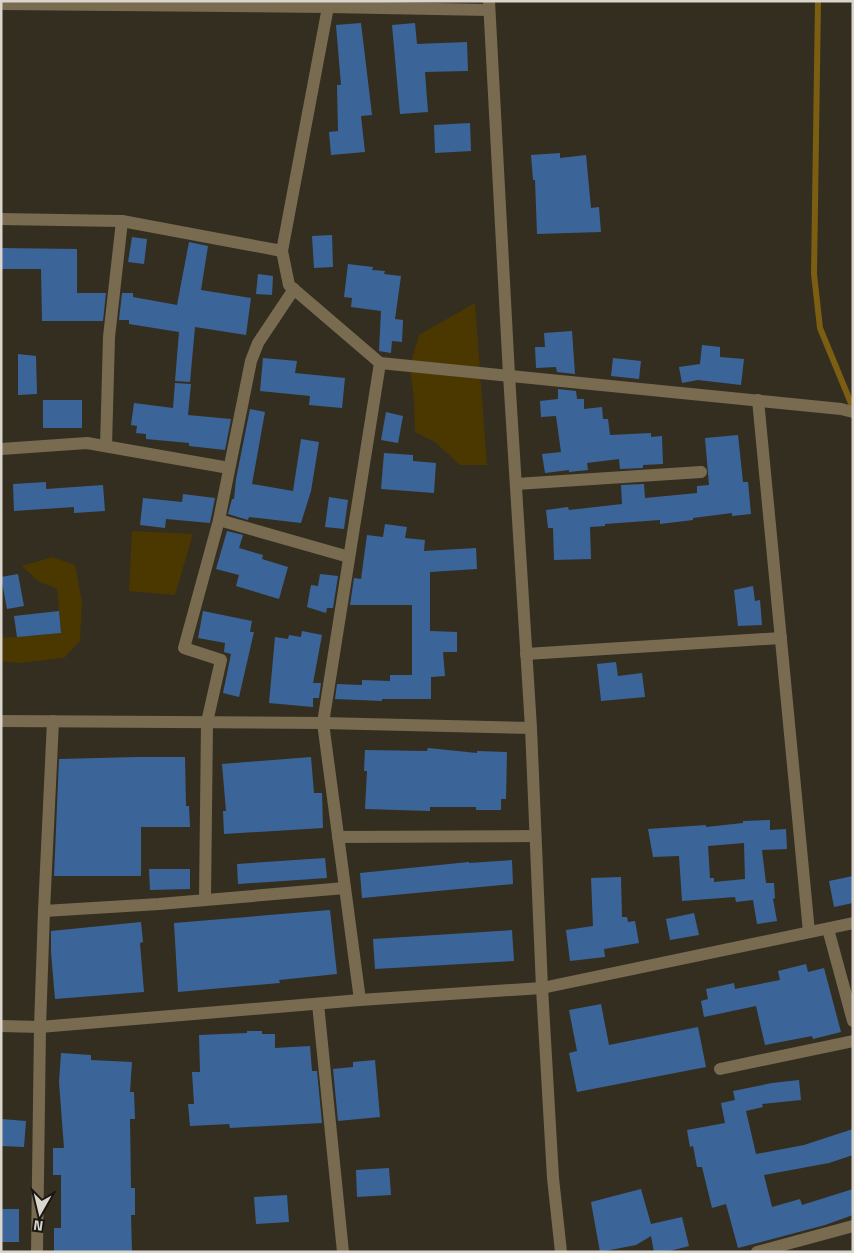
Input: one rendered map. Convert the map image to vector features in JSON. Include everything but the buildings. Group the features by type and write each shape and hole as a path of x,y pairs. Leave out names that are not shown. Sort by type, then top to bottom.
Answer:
{"street":[{"path":"1,4 489,6 509,376 531,728 542,988 553,1178 561,1252"},
{"path":"328,6 282,251 289,285 380,363 841,408 853,412"},
{"path":"1,219 122,221 282,251"},
{"path":"106,446 108,337 122,221"},
{"path":"205,900 207,722 221,660 184,648 219,520 251,361 258,343 294,289"},
{"path":"360,1000 323,723 380,363"},
{"path":"758,400 810,932"},
{"path":"1,449 87,443 229,468"},
{"path":"516,484 701,472"},
{"path":"219,520 349,557"},
{"path":"526,654 781,638"},
{"path":"1,721 323,723 531,728"},
{"path":"37,1252 40,1027 53,721"},
{"path":"338,836 536,836"},
{"path":"44,911 345,888"},
{"path":"1,1026 40,1027 360,1000 542,988 853,923"},
{"path":"828,928 853,1021"},
{"path":"318,1004 343,1252"},
{"path":"720,1069 853,1042"},
{"path":"757,1252 853,1226"}],"shaded area":[{"path":"475,303 487,465 460,465 435,442 415,432 410,366 419,335"},
{"path":"132,531 193,534 175,595 129,591"},
{"path":"52,557 75,565 82,602 80,641 64,658 18,663 1,661 1,631 4,638 61,633 57,589 38,581 22,566"}],"waterway":[{"path":"818,1 814,274 820,328 853,408"}]}
